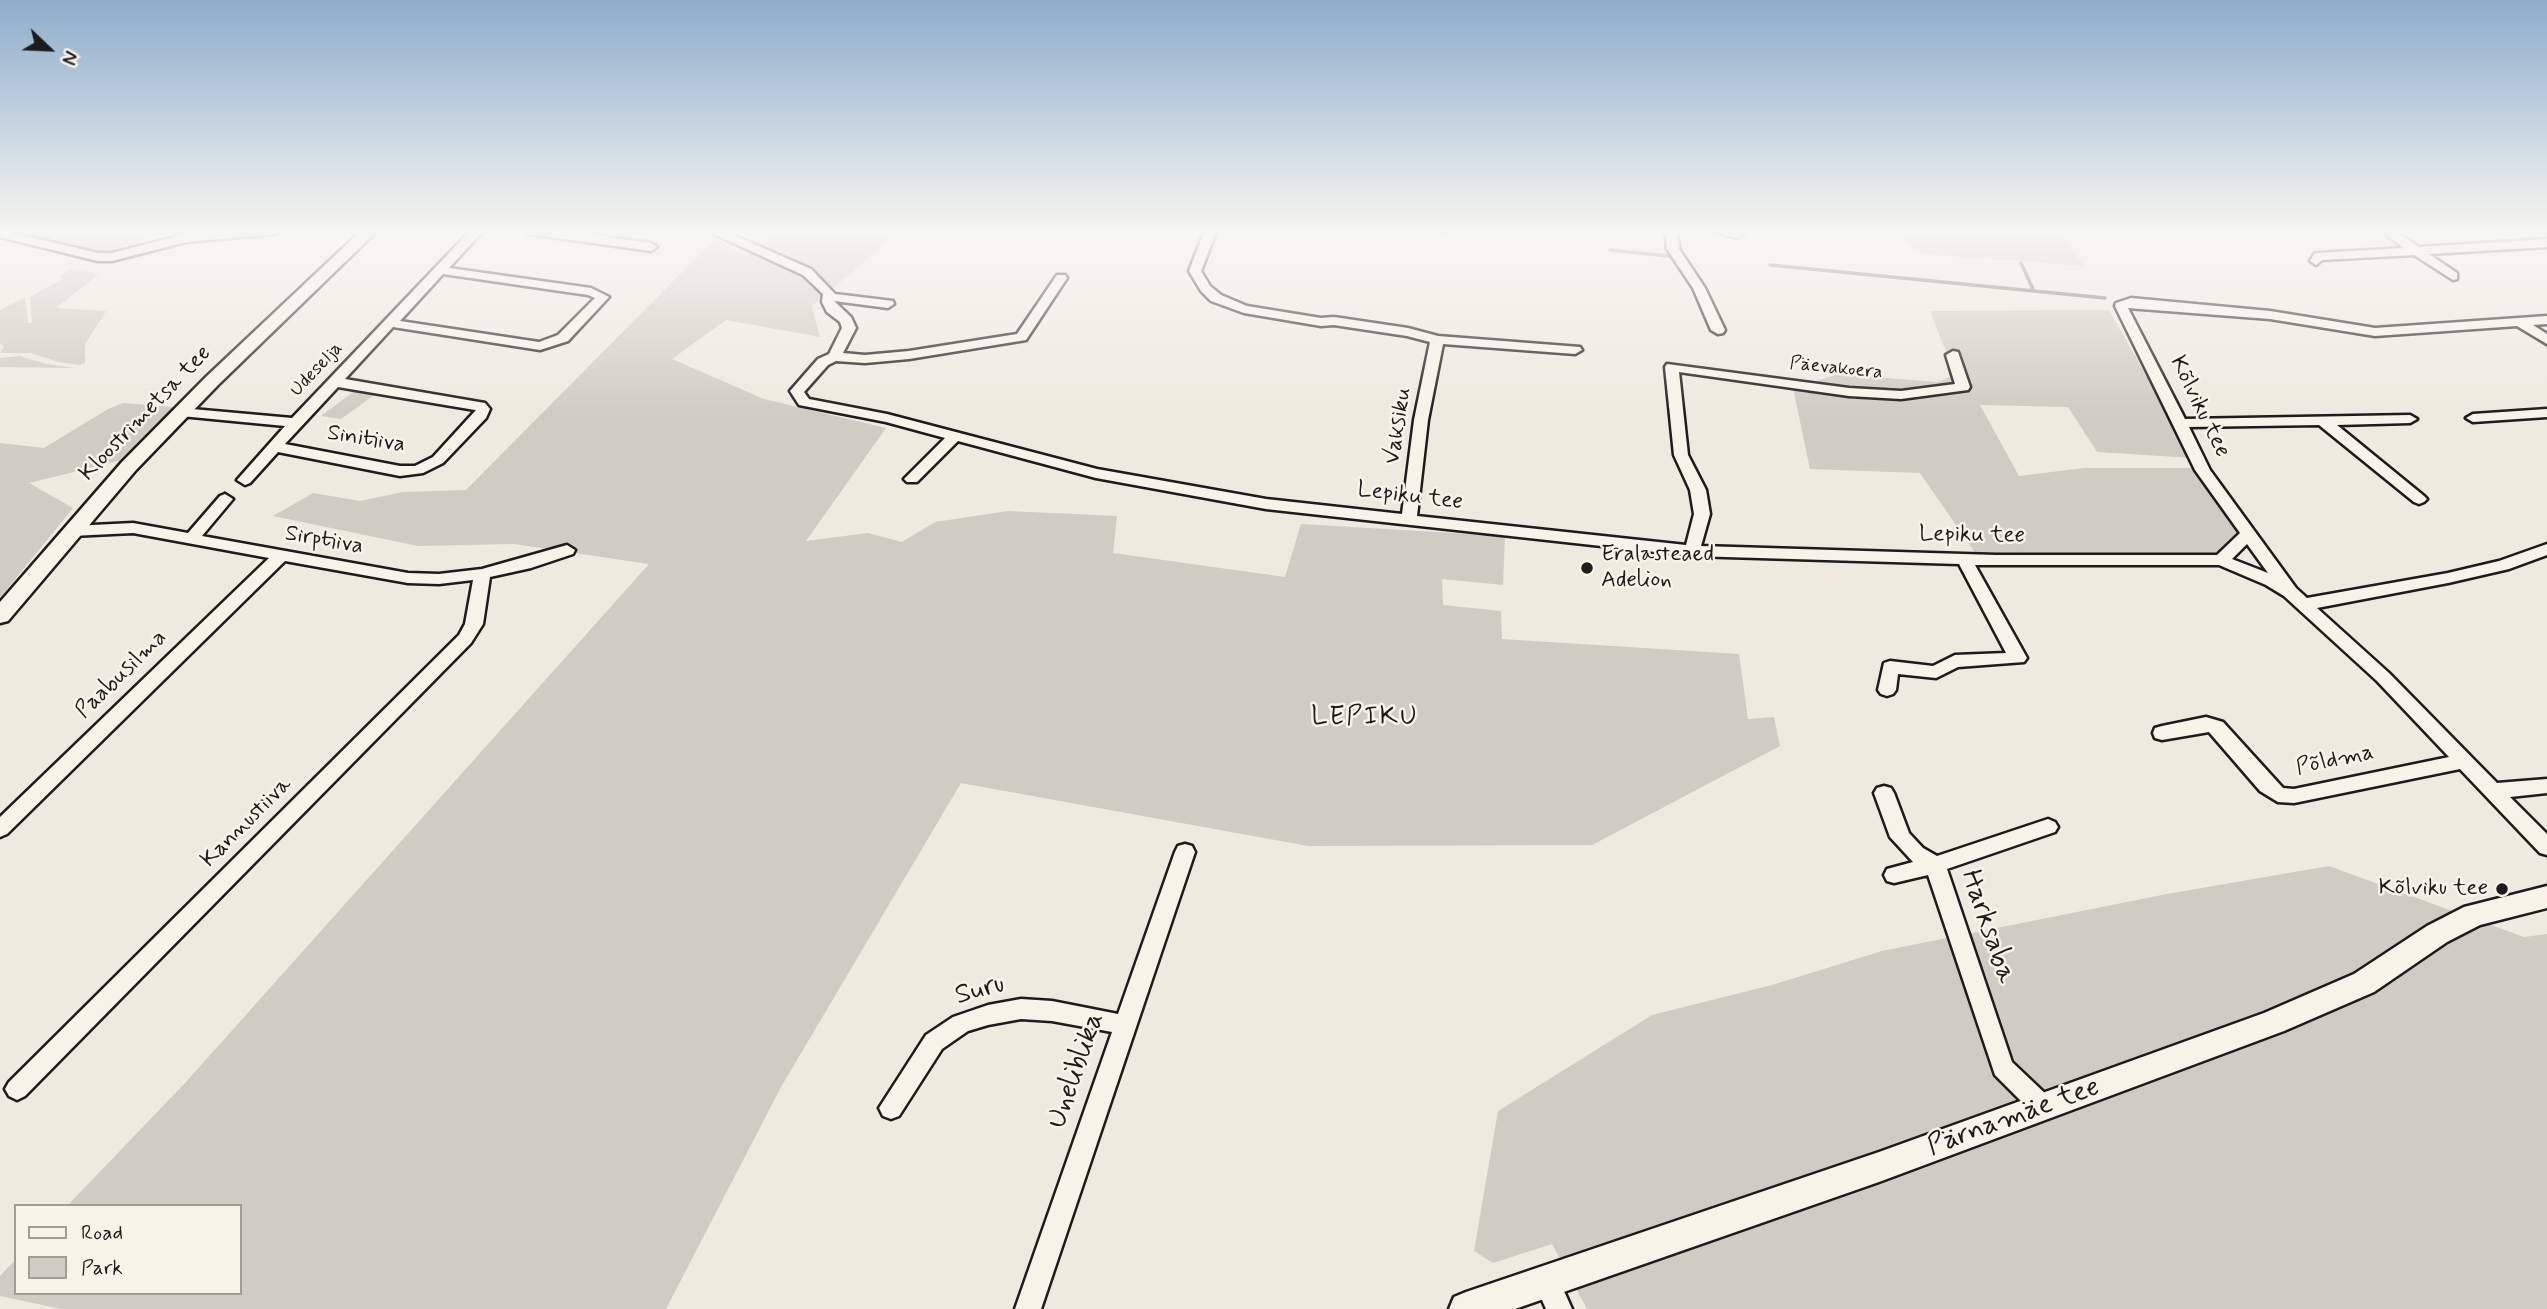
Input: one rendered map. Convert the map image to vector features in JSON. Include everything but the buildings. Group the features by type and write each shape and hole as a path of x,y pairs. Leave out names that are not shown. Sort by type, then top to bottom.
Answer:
{"main road":[{"name":"Kloostrimetsa tee","path":"0,616 129,466 181,412 307,291"},
{"name":"Pärnamäe tee","path":"1466,1309 1553,1295 1627,1254 2043,1107 2319,1004 2364,983 2437,934 2474,915 2543,900"}],"street":[{"name":"Udeselja","path":"246,480 420,291"},
{"path":"390,323 540,346 564,338 603,297 585,291"},
{"name":"Lepiku tee","path":"825,291 829,297 828,302 846,320 849,328 834,357 823,362 797,391 804,402 956,435 1067,466 1169,487 1266,504 1692,551 1964,559 2221,560 2272,581 2290,592"},
{"path":"834,357 865,359 909,355 1021,337 1052,291"},
{"path":"1208,291 1216,298 1244,309 1321,322 1334,321 1408,332 1437,340 1575,350"},
{"path":"1700,291 1718,330"},
{"path":"829,297 888,304"},
{"name":"Kõlviku tee","path":"2520,321 2375,332 2270,316 2124,303 2121,306 2152,363 2172,411 2182,423 2203,470 2290,592 2306,604 2547,847"},
{"path":"2520,321 2547,320"},
{"path":"2520,321 2547,340"},
{"name":"Vaksiku","path":"1409,520 1422,421 1437,340"},
{"name":"Päevakoera","path":"1692,551 1702,514 1698,490 1682,455 1672,367 1849,392 1901,395 1963,387 1953,355"},
{"name":"Sinitiiva","path":"275,447 400,471 418,470 438,460 483,410 480,406 335,382"},
{"path":"181,412 296,423"},
{"path":"2473,418 2547,413"},
{"path":"2182,423 2410,419"},
{"path":"2322,420 2419,499"},
{"path":"912,479 956,435"},
{"path":"191,539 225,499"},
{"name":"Sirptiiva","path":"72,531 133,528 279,557 408,578 439,579 482,574 567,550"},
{"path":"2221,560 2247,535"},
{"path":"2306,604 2448,578 2503,565 2547,549"},
{"name":"Paabusilma","path":"0,829 279,557"},
{"path":"1887,690 1890,667 1936,672 1955,661 2018,658 1964,559"},
{"name":"Kannustiiva","path":"17,1089 465,639 474,624 482,574"},
{"name":"Põldma","path":"2162,733 2206,724 2216,727 2278,795 2294,796 2464,761"},
{"path":"2493,791 2547,786"},
{"path":"1884,793 1900,836 1916,854 1935,865"},
{"name":"Harksaba","path":"2043,1107 2003,1068 1935,865 2048,827"},
{"name":"Uneliblika","path":"1028,1309 1185,852"},
{"path":"1894,875 1935,865"},
{"name":"Suru","path":"891,1108 934,1042 961,1024 988,1015 1021,1009 1052,1011 1124,1025"}],"green space":[{"path":"41,291 77,291 56,308 106,311 85,344 85,363 80,365 59,362 30,353 0,353 4,346 0,343 0,310 25,297 28,323 32,323 30,297"},
{"path":"663,291 829,291 812,306 820,337 726,320 672,359 764,399 886,428 806,541 868,533 902,542 935,522 1008,511 1117,516 1113,553 1285,577 1301,524 1505,536 1503,585 1442,579 1443,605 1501,611 1502,639 1739,654 1748,719 1774,717 1780,746 1592,845 1308,846 961,783 781,1087 666,1309 61,1309 0,1296 0,1276 14,1261 14,1295 242,1295 242,1204 69,1204 185,1083 649,564 514,544 418,546 273,516 313,493 360,501 403,492 466,490"},
{"path":"2109,310 2193,458 2097,452 2068,407 1980,405 2019,476 2084,468 2195,468 2243,535 2213,555 1976,554 1920,473 1810,469 1793,388 1839,374 1937,382 1955,375 1930,311"},
{"path":"20,356 46,364 75,368 0,367 0,358"},
{"path":"357,389 377,393 341,419 321,416"},
{"path":"123,403 172,407 174,411 126,459 29,483 73,508 0,598 0,443 44,448 108,409"},
{"path":"2329,866 2524,937 2547,934 2547,1309 1587,1309 1552,1244 1493,1263 1474,1251 1498,1111 1652,1015 1772,985 1882,951 2167,894"}],"waterway":[{"path":"2035,291 2105,298"}],"place":[{"name":"Eralasteaed Adelion","path":"1587,568"},
{"name":"Kõlviku tee","path":"2502,889"}],"district":[{"name":"LEPIKU","path":"1365,719"}]}
